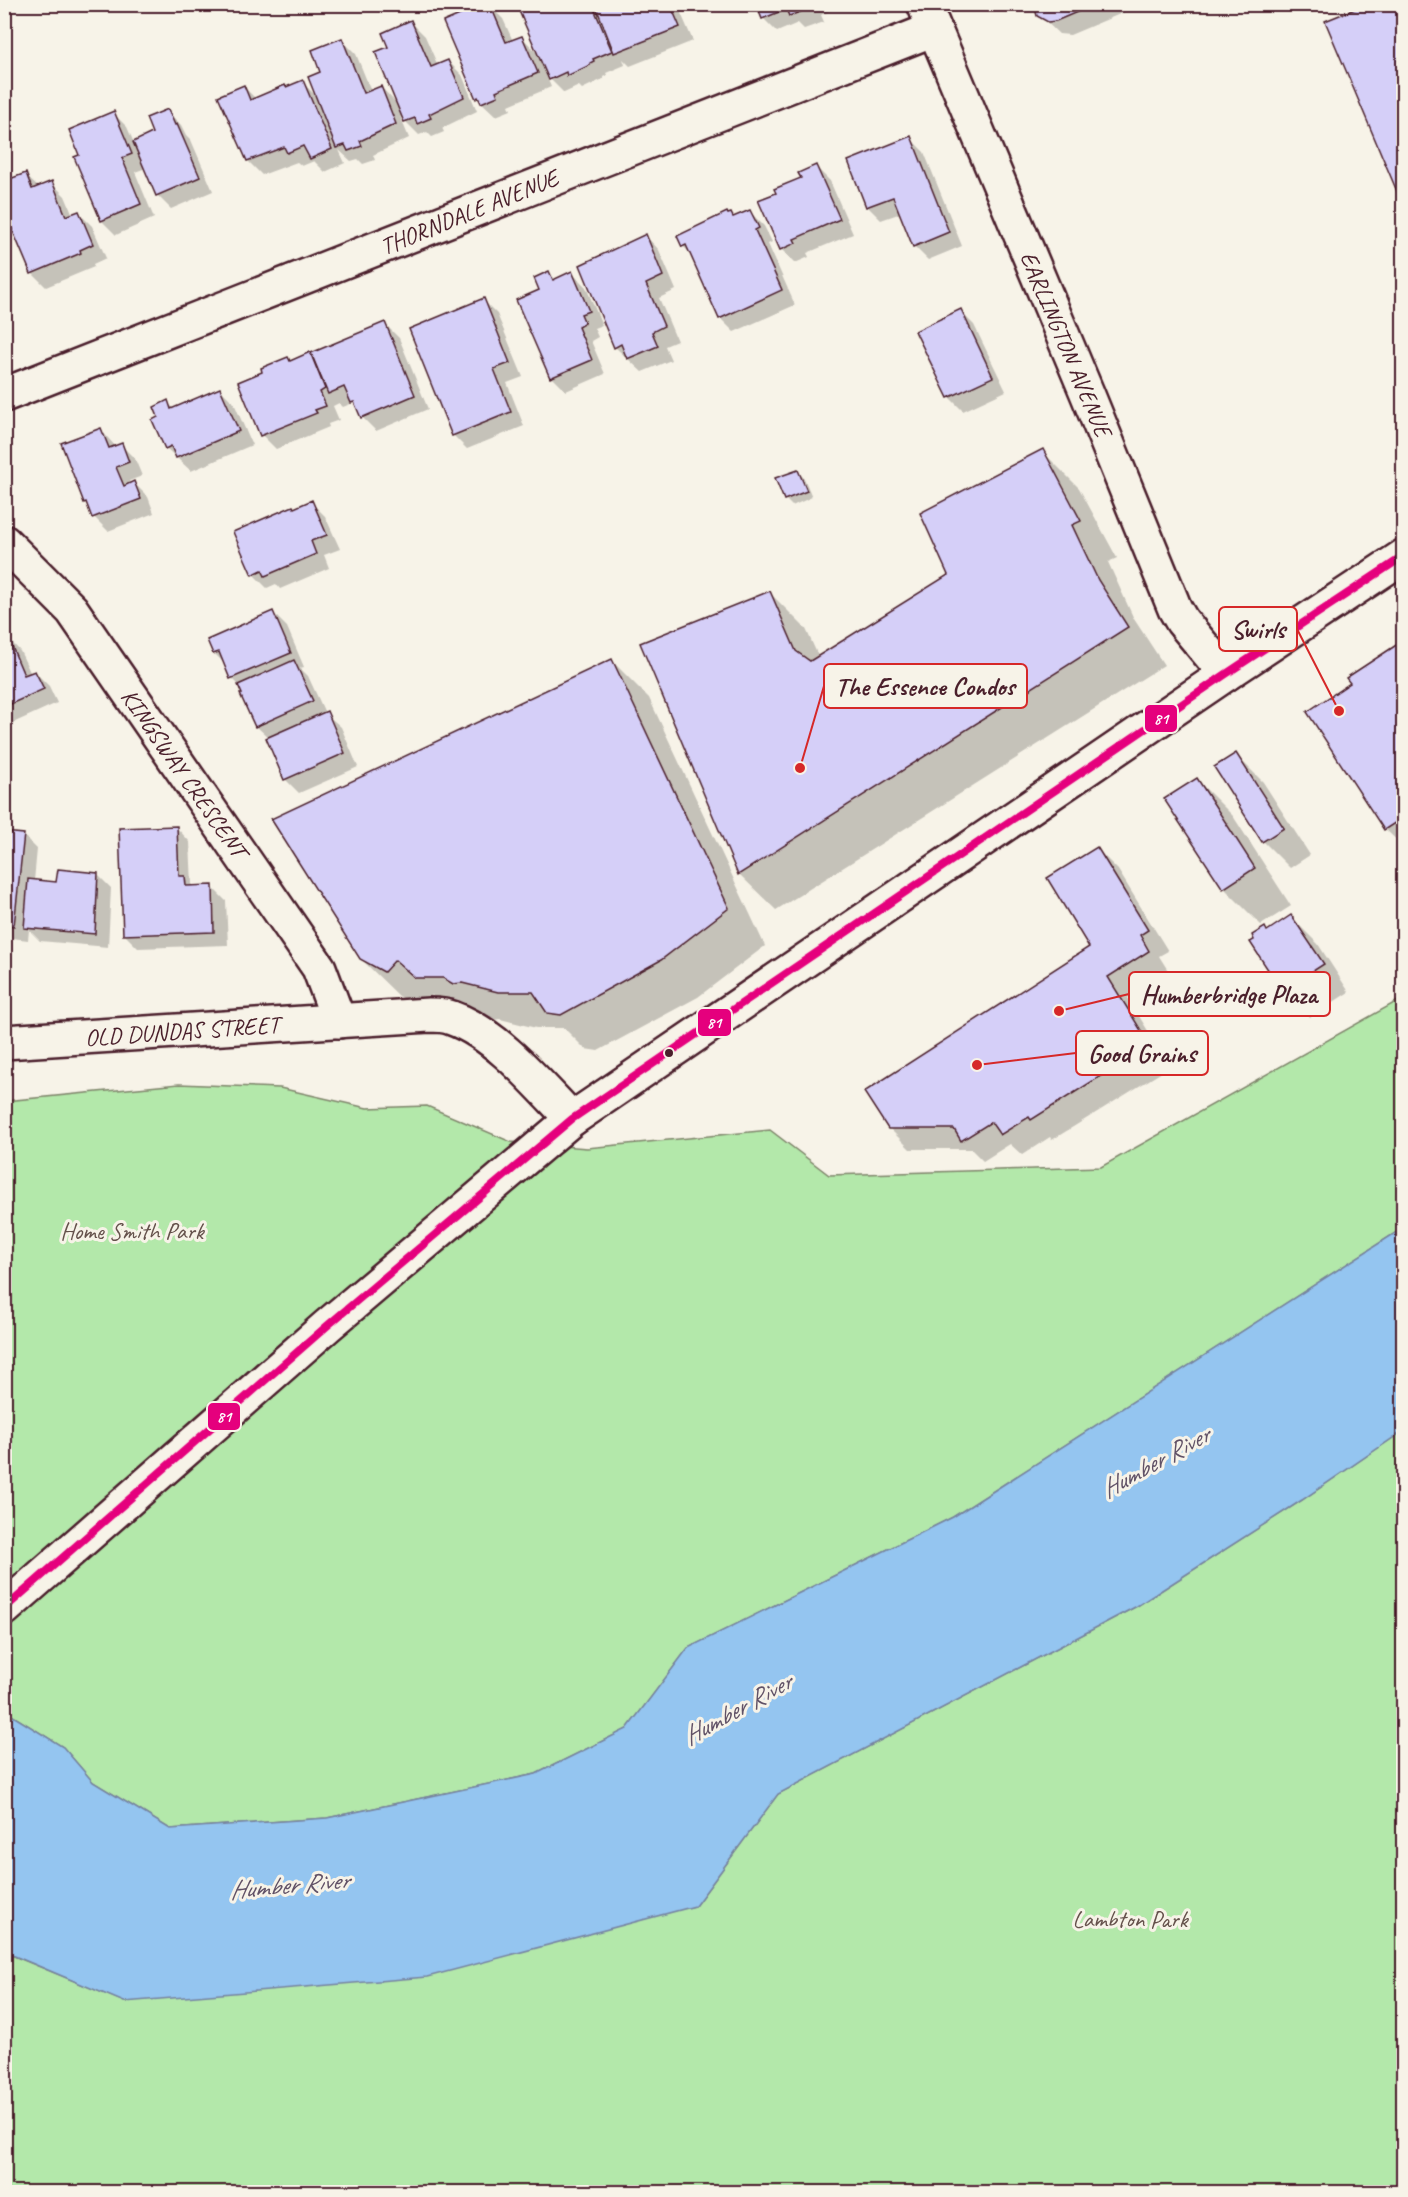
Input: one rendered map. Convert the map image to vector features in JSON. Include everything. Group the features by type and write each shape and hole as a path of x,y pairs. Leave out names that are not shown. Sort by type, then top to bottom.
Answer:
{"street":[{"name":"THORNDALE AVENUE","path":"4,395 929,17"},
{"name":"EARLINGTON AVENUE","path":"929,17 1175,609 1182,621 1226,674"},
{"name":"KINGSWAY CRESCENT","path":"4,542 72,610 319,968 339,1021"},
{"path":"4,1609 327,1326 572,1119 1226,674 1404,556"},
{"name":"OLD DUNDAS STREET","path":"4,1042 429,1015 451,1017 480,1031 527,1071 572,1119"}],"green space":[{"name":"Home Smith Park","path":"1403,998 1403,1228 953,1517 688,1648 627,1729 536,1774 327,1818 170,1829 93,1782 63,1747 5,1711 5,1101 179,1084 280,1088 367,1108 427,1106 511,1142 587,1148 770,1130 829,1175 1101,1167"},
{"name":"Lambton Park","path":"1403,1431 1403,2192 5,2192 4,1952 125,2002 695,1906 778,1794 1137,1606 1302,1500"}],"water":[{"name":"Humber River","path":"1403,1228 1403,1431 1302,1500 1137,1606 778,1794 695,1906 427,1977 124,2002 5,1952 5,1711 63,1747 93,1782 170,1829 327,1818 536,1774 627,1729 688,1648 953,1517"}],"building":[{"path":"490,4 506,42 522,36 538,73 496,91 498,96 481,103 478,97 476,99 443,22"},
{"path":"516,4 592,4 612,51 593,59 590,65 567,76 566,72 549,80"},
{"path":"595,4 670,4 680,27 614,53"},
{"path":"756,4 810,4 811,8 789,16 786,9 762,19"},
{"path":"1034,4 1096,4 1056,21 1048,22 1037,16"},
{"path":"1367,4 1404,4 1404,208 1325,21"},
{"path":"411,20 431,67 448,60 464,97 429,114 431,118 417,124 415,118 404,122 375,52 388,47 382,33"},
{"path":"342,38 364,93 381,86 396,124 360,141 362,146 348,151 345,145 336,148 308,77 320,72 312,50"},
{"path":"303,80 332,149 310,159 303,146 287,153 284,147 247,161 218,96 244,85 250,100"},
{"path":"168,109 200,177 156,196 133,142 152,133 146,118"},
{"path":"114,111 132,154 122,158 141,204 101,221 74,157 79,155 69,130"},
{"path":"911,136 949,232 913,247 893,197 866,207 848,161"},
{"path":"816,165 840,219 794,239 796,243 780,250 758,200 776,193 774,189 801,178 798,173"},
{"path":"26,173 32,189 52,181 66,216 79,211 93,244 80,250 81,253 31,274 4,210 4,181"},
{"path":"750,210 759,228 755,230 782,290 719,319 686,245 682,247 677,236 727,212 733,217"},
{"path":"646,234 663,276 646,284 664,326 652,332 658,346 627,359 621,344 614,348 580,265"},
{"path":"549,271 553,280 572,271 589,311 581,314 585,323 578,327 592,360 550,378 516,300 539,290 534,278"},
{"path":"484,298 510,363 494,369 511,412 452,436 409,329"},
{"path":"961,309 993,377 948,398 915,331"},
{"path":"385,322 415,395 361,418 344,387 328,394 311,353"},
{"path":"310,352 325,389 320,392 326,406 315,410 317,413 260,436 238,382 262,372 261,368 288,357 290,361"},
{"path":"220,388 239,431 176,458 171,446 165,449 152,420 158,417 154,407 168,400 171,409"},
{"path":"101,428 109,448 122,443 129,462 116,467 124,486 134,481 141,499 92,518 61,443"},
{"path":"1043,449 1081,521 1072,525 1098,580 1128,627 738,875 640,643 770,591 796,651 810,661 948,575 920,513"},
{"path":"798,470 807,491 784,500 775,478"},
{"path":"312,500 327,535 311,541 316,554 265,576 262,570 252,575 233,532"},
{"path":"273,611 291,653 230,679 219,652 213,654 207,640"},
{"path":"7,635 24,675 35,671 44,689 4,707 4,636"},
{"path":"1404,640 1404,817 1384,830 1307,712 1350,683 1346,678"},
{"path":"612,659 729,908 661,960 561,1015 547,1013 533,992 498,992 462,983 453,984 443,978 415,978 395,960 384,972 360,959 271,819"},
{"path":"294,660 313,701 255,727 238,685"},
{"path":"327,711 345,753 284,780 266,738"},
{"path":"1236,753 1284,828 1262,842 1214,767"},
{"path":"1197,778 1255,868 1223,889 1164,799"},
{"path":"177,826 179,876 185,876 186,886 213,885 214,932 123,935 119,828"},
{"path":"4,832 24,834 14,926 4,925"},
{"path":"1097,847 1148,930 1140,935 1149,951 1108,977 1150,1045 1031,1120 1029,1117 1000,1135 991,1122 961,1141 954,1129 888,1129 864,1092 1089,947 1047,878"},
{"path":"58,869 98,873 95,934 24,928 28,879 56,882"},
{"path":"1291,915 1324,964 1282,991 1250,942 1254,940 1252,935 1265,927 1267,931"}],"transit line":[{"name":"81","path":"4,1609 327,1326 572,1119 1226,674 1404,556"}],"place":[{"name":"Swirls","path":"1339,711"},
{"name":"The Essence Condos","path":"800,768"},
{"name":"Humberbridge Plaza","path":"1059,1011"},
{"name":"Good Grains","path":"977,1065"}]}
